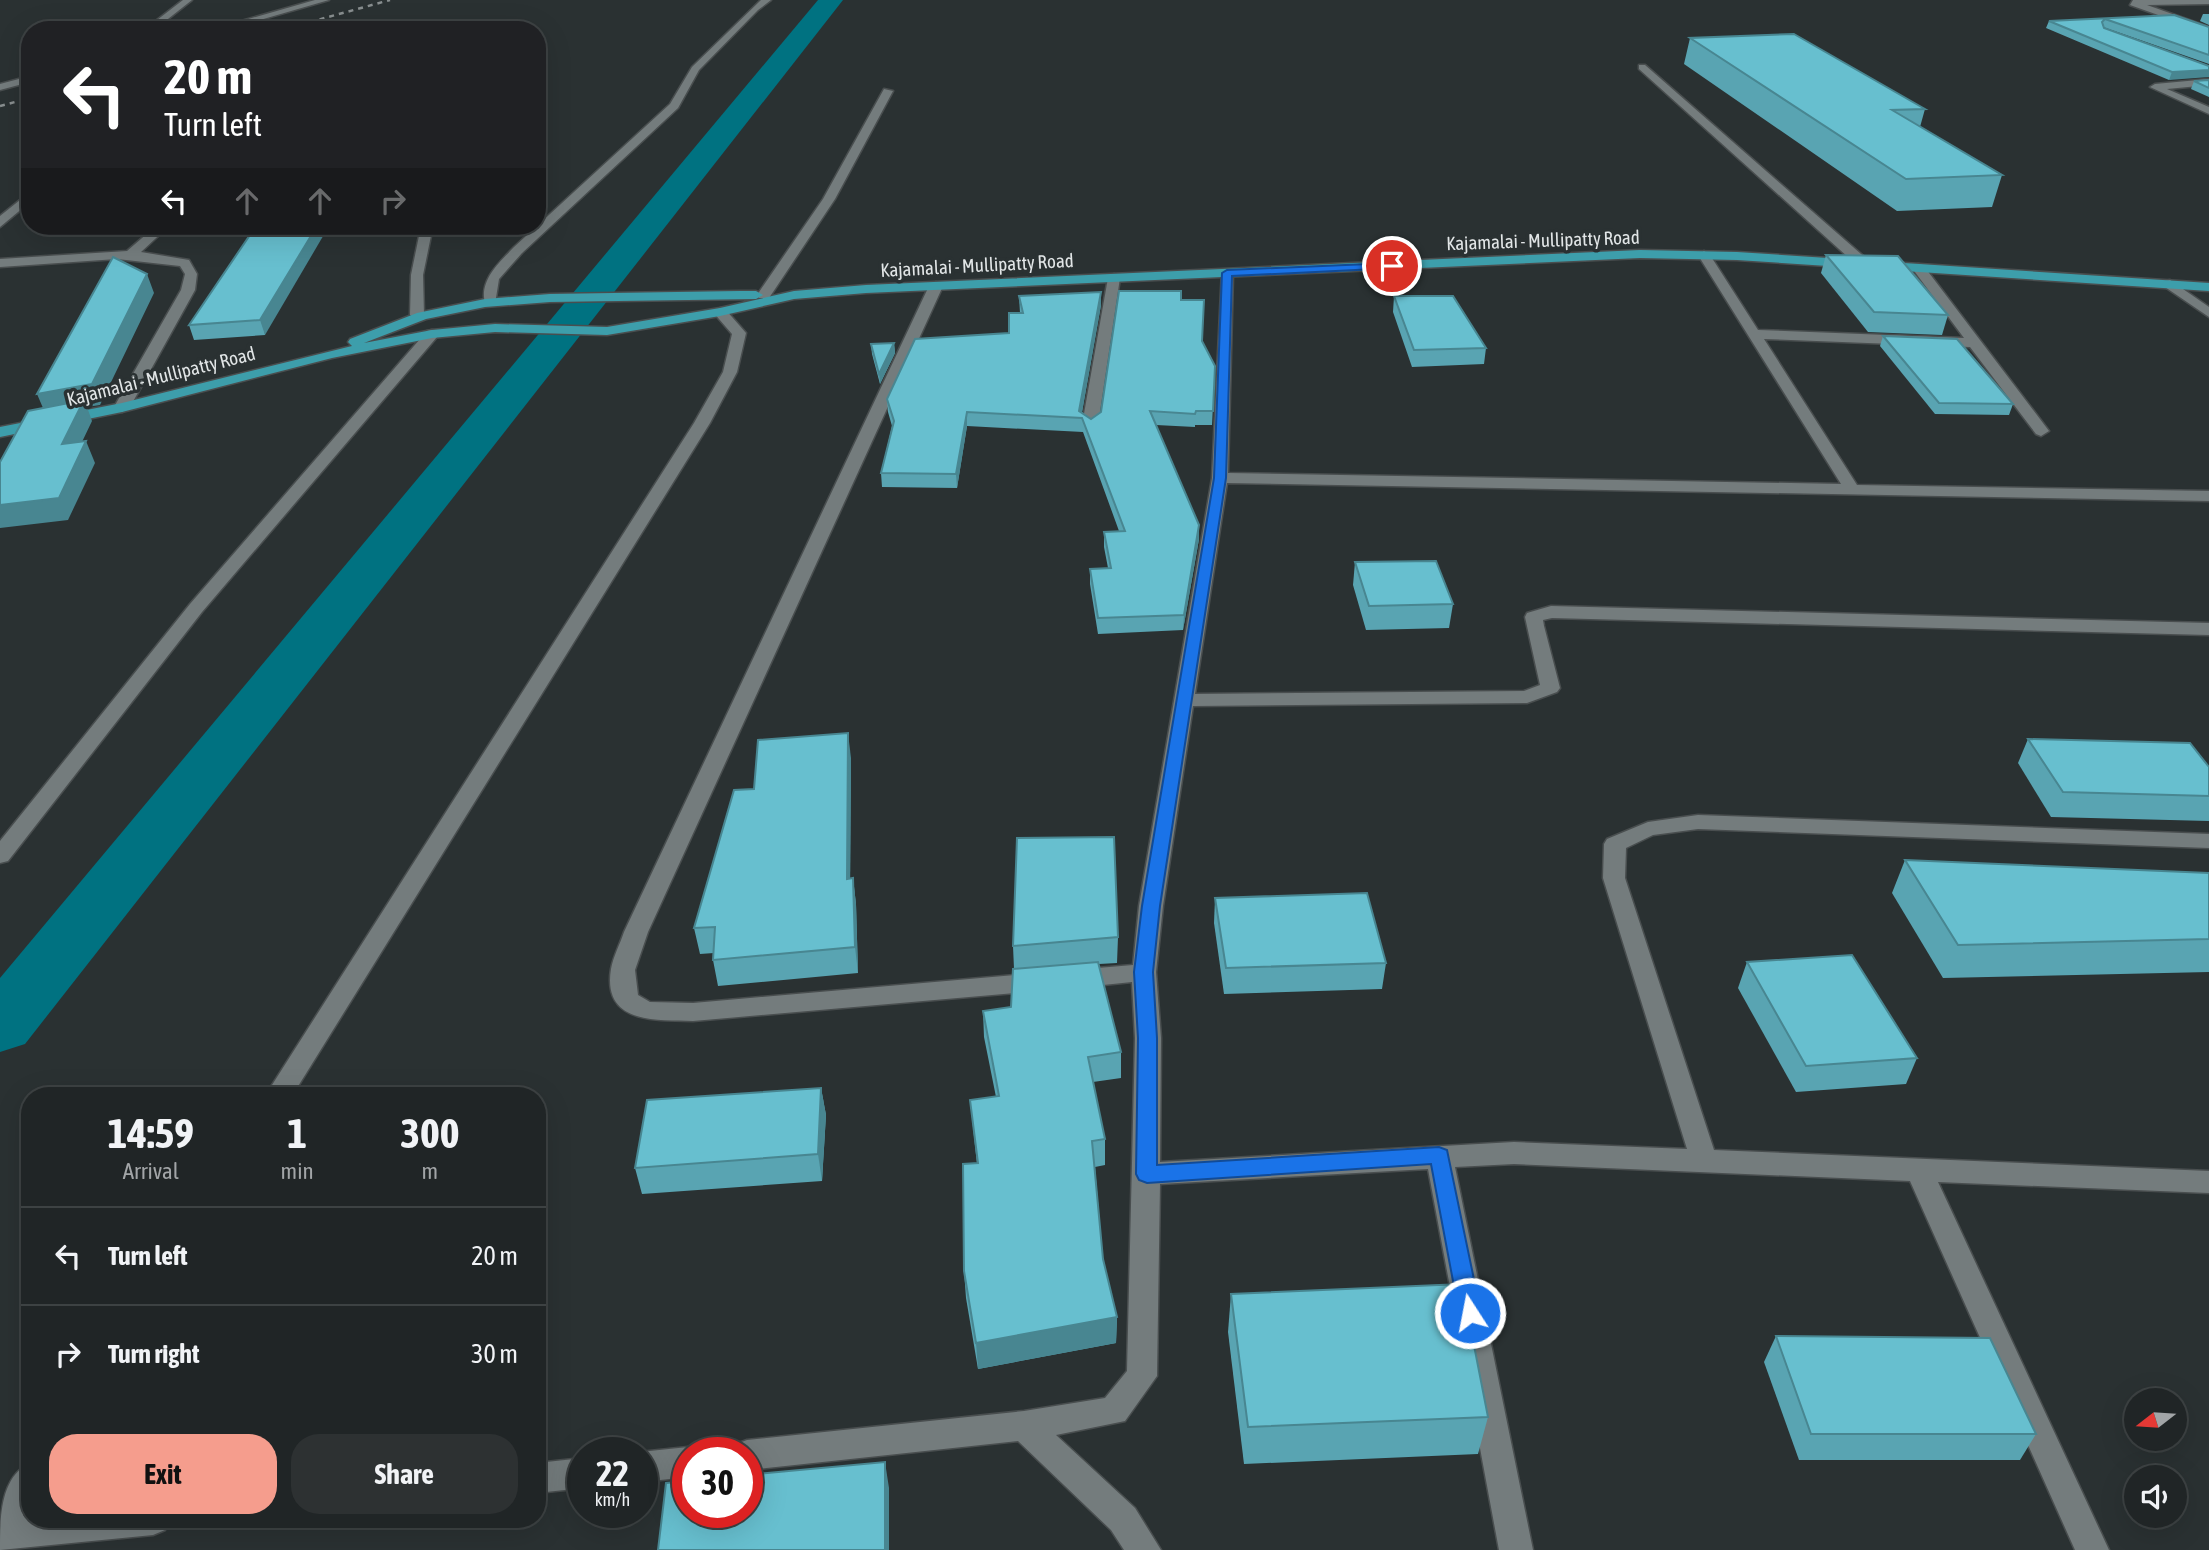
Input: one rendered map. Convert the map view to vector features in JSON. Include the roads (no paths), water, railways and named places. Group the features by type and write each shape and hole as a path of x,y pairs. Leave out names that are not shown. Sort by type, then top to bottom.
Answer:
{"main road":[{"name":"Kajamalai - Mullipatty Road","path":"331,354 394,323 417,315 490,301 543,297 794,295 936,286 1640,254 1864,264 2209,287"},
{"name":"Kajamalai - Mullipatty Road","path":"0,432 122,407 331,354 432,334 495,328 607,331 720,312 794,295"}],"street":[{"path":"160,21 188,0"},
{"path":"247,21 325,0"},
{"path":"546,224 674,106 695,69 755,8 767,0"},
{"path":"2209,1 2133,3 2209,30"},
{"path":"1642,67 1864,264"},
{"path":"0,87 21,81"},
{"path":"2209,82 2155,87 2209,111"},
{"path":"764,295 829,200 888,90"},
{"path":"0,223 21,203"},
{"path":"129,256 153,235"},
{"path":"417,315 417,275 425,235"},
{"path":"490,301 493,279 534,235"},
{"path":"1704,255 1852,489"},
{"path":"0,262 129,256 163,257 185,263 191,274 188,290 122,407"},
{"path":"1918,268 2041,431"},
{"path":"763,1453 1024,1426 1114,1411 1142,1376 1148,1038 1144,972 1151,906 1220,478 1227,273"},
{"path":"1090,425 1114,278"},
{"path":"2170,284 2209,313"},
{"path":"936,286 636,932 622,970 626,999 646,1011 693,1012 1144,972"},
{"path":"284,1087 702,423 730,372 739,333 720,312"},
{"path":"0,856 196,608 432,334"},
{"path":"1752,334 1975,343"},
{"path":"1220,478 2209,496"},
{"path":"1184,700 1527,696 1550,688 1550,673 1533,629 1534,617 1551,612 2209,629"},
{"path":"1704,1161 1614,878 1615,844 1648,830 1698,822 2209,841"},
{"path":"1147,1174 1514,1153 2209,1182"},
{"path":"1439,1156 1516,1550"},
{"path":"1919,1170 2092,1550"},
{"path":"1024,1426 1123,1519 1144,1550"},
{"path":"546,1477 567,1475"},
{"path":"0,1524 21,1492"},
{"path":"0,1535 67,1528"}],"waterway":[{"path":"0,1026 831,0"}],"railway":[{"path":"314,21 390,0"},
{"path":"0,106 21,100"}]}
